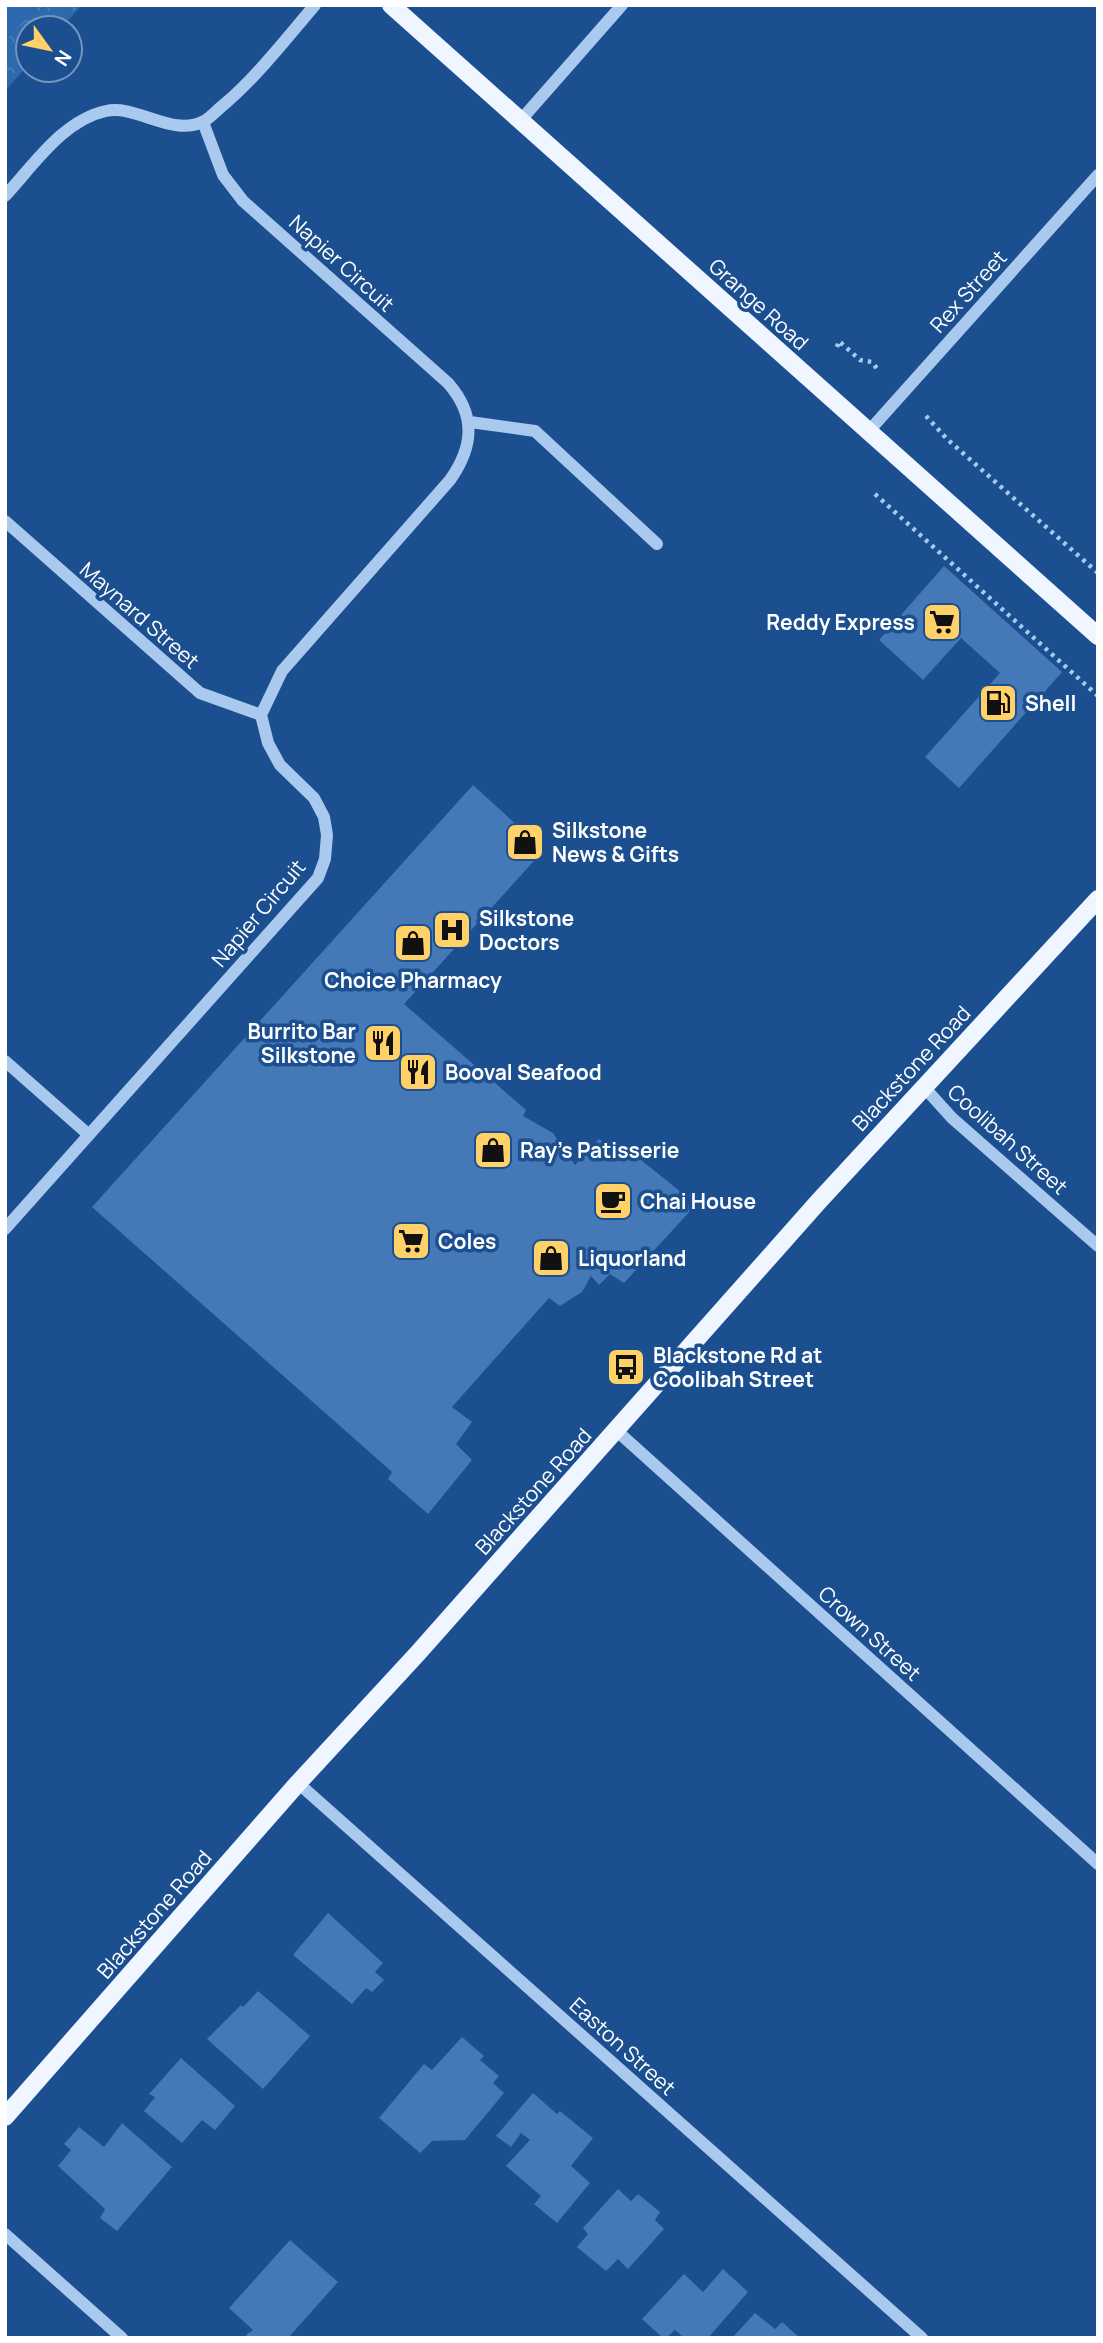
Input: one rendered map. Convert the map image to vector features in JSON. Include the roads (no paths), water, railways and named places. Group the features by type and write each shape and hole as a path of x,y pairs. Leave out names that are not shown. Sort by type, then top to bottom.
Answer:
{"main road":[{"name":"Grange Road","path":"391,5 1098,636"},
{"name":"Blackstone Road","path":"5,2117 298,1783 617,1432 819,1201 1098,899"}],"street":[{"path":"5,196 63,133 88,117 107,110 128,111 176,125 203,122 237,93 315,5"},
{"path":"520,121 622,5"},
{"name":"Napier Circuit","path":"203,122 223,175 243,201 448,383 459,396 470,422"},
{"name":"Rex Street","path":"867,432 1098,175"},
{"path":"261,715 282,671 459,468 469,437 470,422 535,431 657,544"},
{"name":"Maynard Street","path":"5,521 200,693 261,715"},
{"name":"Napier Circuit","path":"5,1229 318,878 325,859 327,835 324,817 314,798 280,765 268,743 261,715"},
{"path":"5,1060 89,1135"},
{"name":"Coolibah Street","path":"924,1087 952,1118 1098,1246"},
{"name":"Crown Street","path":"617,1432 1098,1864"},
{"name":"Easton Street","path":"298,1783 922,2338"},
{"path":"5,2234 122,2338"}],"place":[{"name":"Reddy Express","path":"942,622"},
{"name":"Shell","path":"998,703"},
{"name":"Silkstone News & Gifts","path":"525,842"},
{"name":"Silkstone Doctors","path":"452,930"},
{"name":"Choice Pharmacy","path":"413,943"},
{"name":"Burrito Bar Silkstone","path":"383,1043"},
{"name":"Booval Seafood","path":"418,1072"},
{"name":"Ray's Patisserie","path":"493,1150"},
{"name":"Chai House","path":"613,1201"},
{"name":"Coles","path":"411,1241"},
{"name":"Liquorland","path":"551,1258"},
{"name":"Blackstone Rd at Coolibah Street","path":"626,1367"}]}
